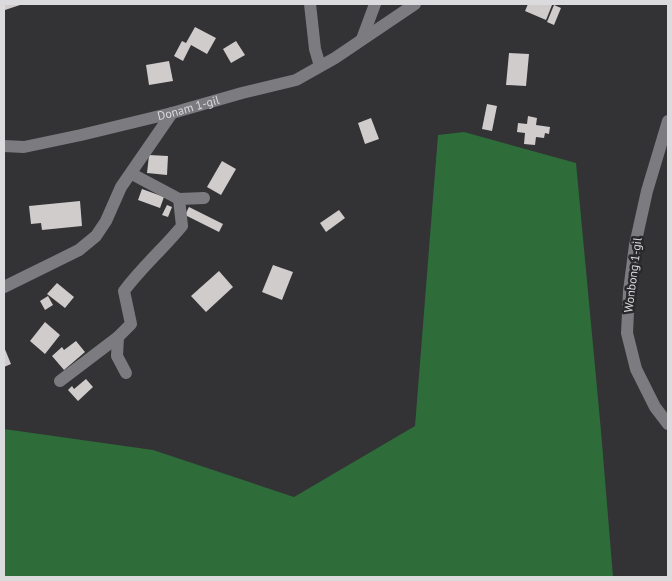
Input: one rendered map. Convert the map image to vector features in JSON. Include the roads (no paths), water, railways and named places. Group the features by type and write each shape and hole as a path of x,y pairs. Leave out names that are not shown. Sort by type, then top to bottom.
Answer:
{"street":[{"path":"310,4 315,49 320,66"},
{"path":"362,39 375,4"},
{"path":"362,39 415,4"},
{"name":"Donam 1-gil","path":"4,146 24,147 172,113 242,92 296,80 362,39"},
{"path":"4,287 79,250 96,236 106,221 121,188 172,113"},
{"name":"Wonbong 1-gil","path":"668,120 647,191 635,246 629,291 628,333 636,369 655,407 668,424"},
{"path":"132,174 179,199 204,198"},
{"path":"60,380 118,337 131,324 124,291 135,275 164,248 182,226 179,199"},
{"path":"118,337 117,356 126,373"}]}
